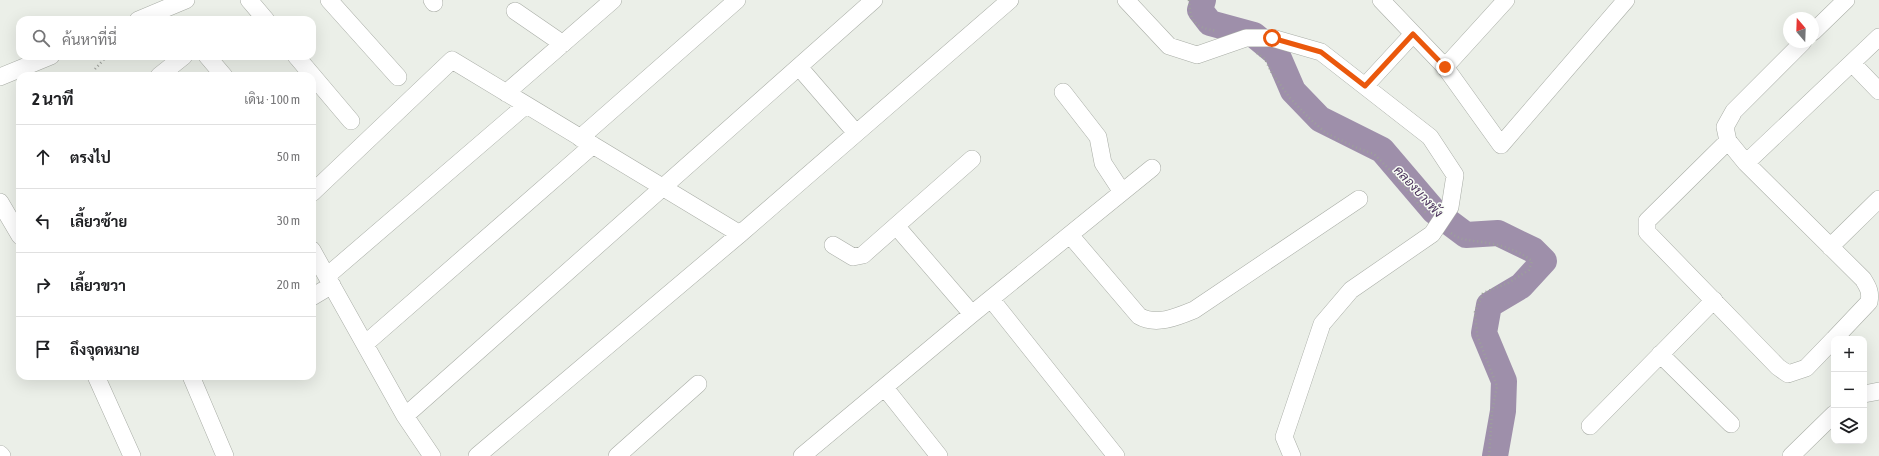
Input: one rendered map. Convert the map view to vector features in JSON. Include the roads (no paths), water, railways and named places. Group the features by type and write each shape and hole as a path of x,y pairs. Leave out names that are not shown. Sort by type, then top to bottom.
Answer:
{"street":[{"path":"148,16 186,0"},
{"path":"249,0 263,16"},
{"path":"329,0 398,77"},
{"path":"506,93 613,0"},
{"path":"365,344 587,142 737,0"},
{"path":"405,416 874,0"},
{"path":"477,456 740,234 1010,0"},
{"path":"1126,0 1169,46 1197,54 1242,39 1272,38 1321,52 1430,137 1454,175 1450,207 1432,234 1351,290 1322,324 1284,437 1292,456"},
{"path":"1381,0 1445,67 1501,145 1626,0"},
{"path":"1445,67 1506,0"},
{"path":"1819,26 1846,0"},
{"path":"515,10 563,44"},
{"path":"1365,86 1413,34"},
{"path":"1746,163 1879,38"},
{"path":"1797,48 1734,111 1725,126 1728,141 1746,163 1863,279 1871,295 1869,302 1837,336"},
{"path":"21,72 43,60"},
{"path":"164,72 179,60"},
{"path":"210,60 221,72"},
{"path":"299,60 310,72"},
{"path":"316,189 452,60 740,234"},
{"path":"1852,63 1879,91"},
{"path":"799,67 856,133"},
{"path":"0,77 16,74"},
{"path":"316,80 351,121"},
{"path":"1063,92 1098,137 1103,163 1122,192"},
{"path":"316,293 526,105"},
{"path":"1728,141 1647,221 1645,226 1647,232 1778,368 1788,374 1806,368 1831,342"},
{"path":"833,245 853,257 859,257 897,227 972,159"},
{"path":"802,456 972,314 1152,168"},
{"path":"1070,235 1139,316 1154,322 1194,310 1359,199"},
{"path":"1830,247 1879,199"},
{"path":"0,202 16,229"},
{"path":"897,227 972,314"},
{"path":"316,257 405,416 432,456"},
{"path":"991,299 1116,456"},
{"path":"1590,426 1714,300"},
{"path":"1660,354 1731,424"},
{"path":"98,380 132,456"},
{"path":"193,380 225,456"},
{"path":"617,456 698,384"},
{"path":"885,388 939,456"},
{"path":"1867,394 1879,392"},
{"path":"1791,456 1831,417"}],"waterway":[{"name":"คลองบางพัง","path":"1203,0 1200,10 1210,23 1254,35 1277,54 1293,91 1320,119 1382,150 1434,211 1466,235 1498,233 1533,250 1544,261 1521,286 1489,305 1484,333 1504,381 1503,411 1495,456"}]}
